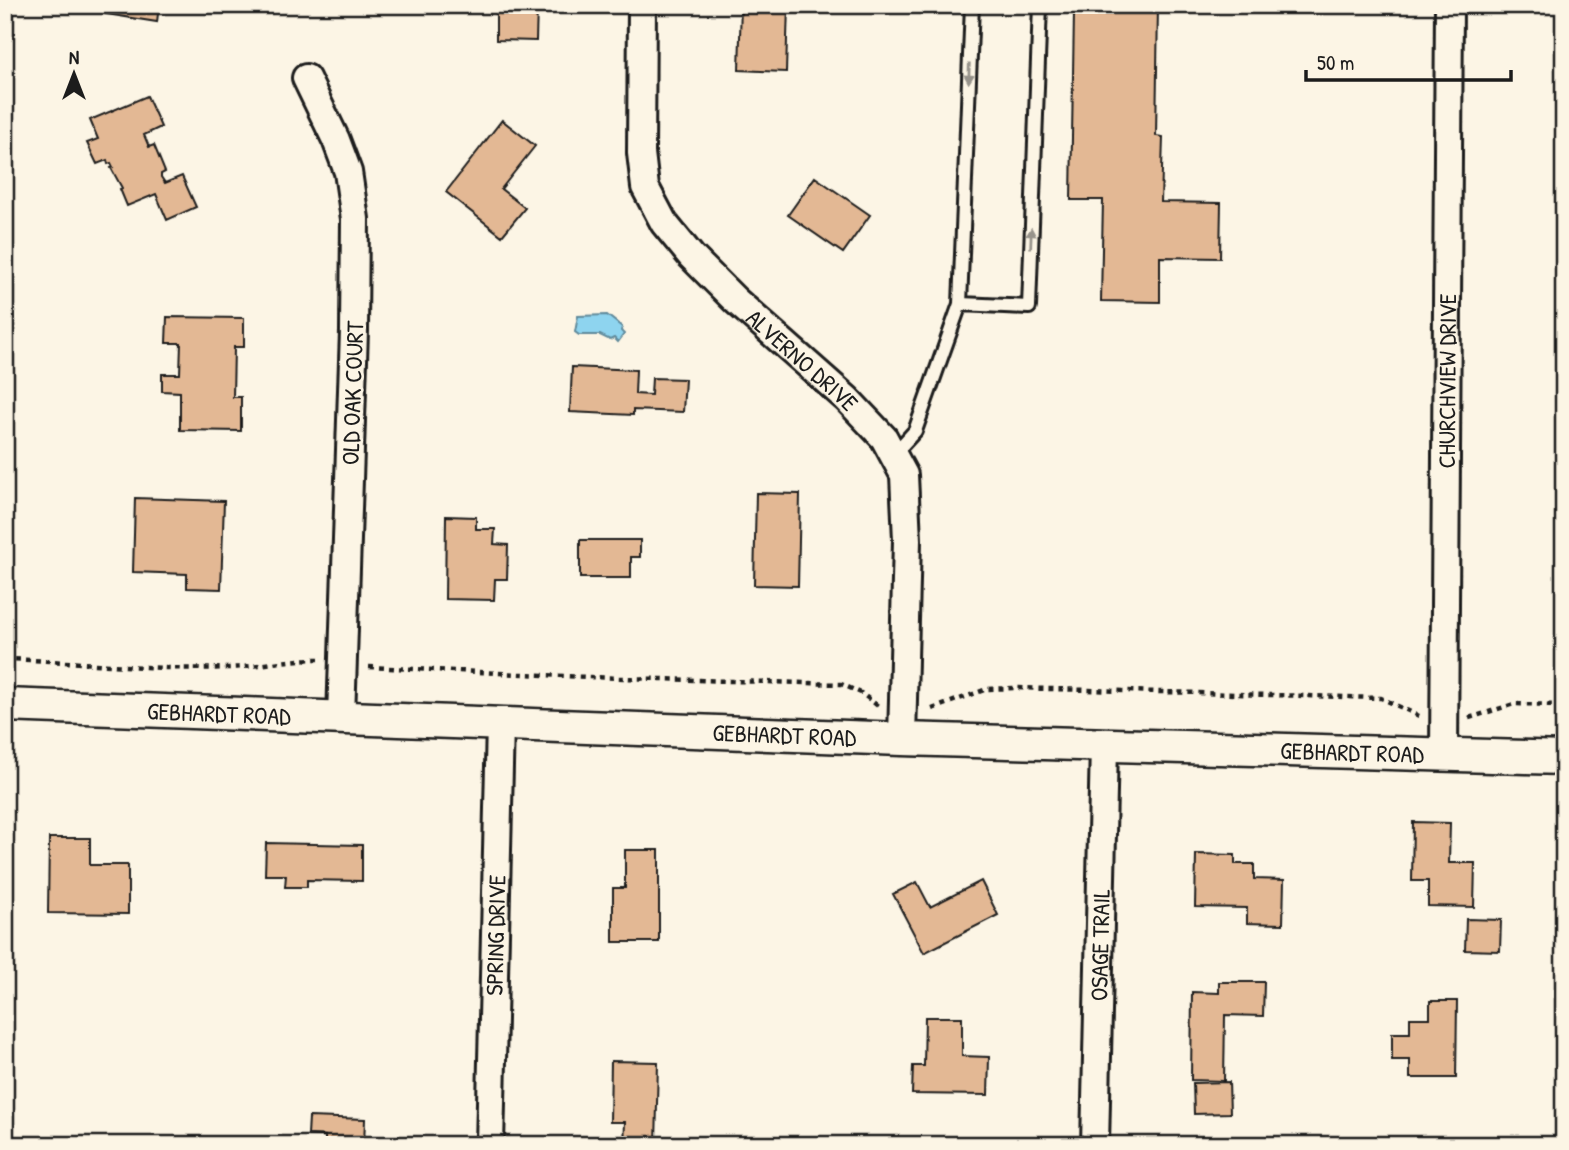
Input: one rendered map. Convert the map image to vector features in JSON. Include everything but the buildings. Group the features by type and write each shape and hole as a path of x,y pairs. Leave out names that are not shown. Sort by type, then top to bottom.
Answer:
{"street":[{"name":"ALVERNO DRIVE","path":"642,5 642,153 645,187 664,223 691,256 735,300 847,399 884,438 904,475 907,540 902,724"},
{"name":"CHURCHVIEW DRIVE","path":"1444,755 1448,5"},
{"name":"OLD OAK COURT","path":"306,78 348,172 355,219 354,331 341,717"},
{"name":"GEBHARDT ROAD","path":"5,705 500,724 902,724 1104,745 1564,758"},
{"name":"SPRING DRIVE","path":"490,1145 500,724"},
{"name":"OSAGE TRAIL","path":"1095,1145 1104,745"}],"lane":[{"path":"894,455 915,431 960,304 972,5"},
{"path":"960,304 1029,307 1041,5"}],"path":[{"path":"5,659 148,667 229,668 295,659 319,659 342,664 587,677 841,684 861,693 902,724 986,689 1015,688 1381,698 1426,720 1444,722 1461,721 1514,704 1564,705"}],"water":[{"path":"607,315 622,327 624,334 618,342 614,338 610,340 600,335 579,335 575,332 578,316"}]}
